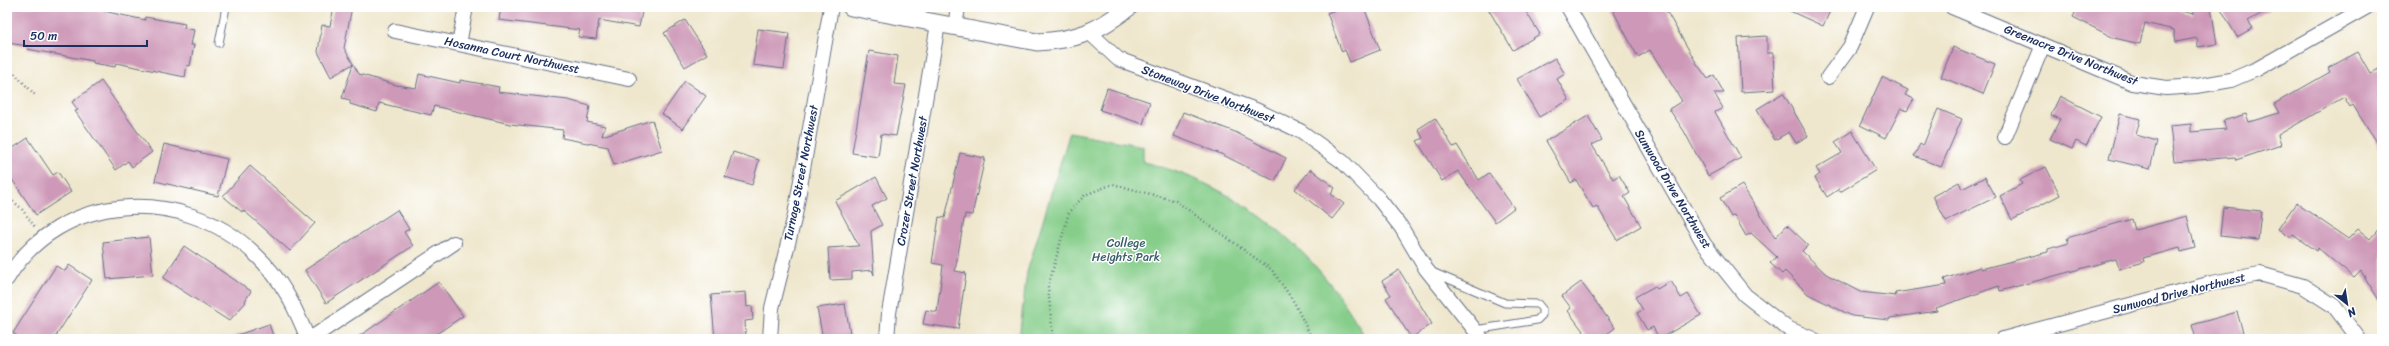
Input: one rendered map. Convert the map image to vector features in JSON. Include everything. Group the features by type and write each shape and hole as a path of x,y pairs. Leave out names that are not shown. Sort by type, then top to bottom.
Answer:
{"street":[{"path":"458,44 466,7"},
{"name":"Turnage Street Northwest","path":"770,339 772,308 795,215 831,7"},
{"path":"851,7 1037,42 1066,40 1090,33 1129,7"},
{"name":"Crozer Street Northwest","path":"887,339 889,313 946,25 958,7"},
{"name":"Sunwood Drive Northwest","path":"1568,7 1704,244 1745,295 1786,328 1814,339"},
{"path":"1828,77 1850,47 1867,7"},
{"name":"Greenacre Drive Northwest","path":"1952,7 2133,82 2166,88 2197,86 2231,80 2257,69 2367,7"},
{"name":"Hosanna Court Northwest","path":"395,31 629,79"},
{"name":"Stoneway Drive Northwest","path":"1090,33 1118,59 1256,110 1300,131 1343,162 1379,198 1401,228 1426,269 1478,334"},
{"path":"2005,137 2043,45"},
{"path":"7,279 14,268 43,237 73,219 109,208 142,207 175,212 201,220 229,234 254,252 274,274 292,300 309,339 454,243"},
{"name":"Sunwood Drive Northwest","path":"2003,339 2212,283 2260,274 2303,286 2334,306 2359,339"}],"lane":[{"path":"219,43 226,7"},
{"path":"1426,269 1505,303 1538,304 1542,309 1542,315 1537,320 1478,334"}],"path":[{"path":"7,71 14,73 36,96"},
{"path":"1053,339 1048,287 1069,212 1085,195 1113,184 1176,200 1272,270 1294,302 1312,339"},
{"path":"7,196 22,208 43,237"}],"green space":[{"name":"College Heights Park","path":"1070,132 1143,146 1143,162 1179,173 1212,187 1244,205 1273,226 1300,250 1325,277 1347,307 1366,339 1019,339 1027,272"}],"building":[{"path":"7,7 84,7 145,20 145,17 185,24 184,28 194,30 191,45 194,45 190,66 187,65 185,77 116,63 115,67 93,63 93,61 27,49 28,46 7,43"},
{"path":"334,7 352,7 344,48 359,74 396,85 416,88 419,74 460,83 460,80 499,87 498,92 568,100 590,106 587,122 605,126 602,136 652,120 662,150 614,165 608,147 562,138 563,130 510,124 434,106 431,115 379,103 377,112 350,104 350,100 342,98 353,64 331,77 318,52 322,25 330,26"},
{"path":"501,7 593,7 613,10 613,7 643,7 639,27 599,20 596,39 578,37 580,30 499,20"},
{"path":"1344,7 1364,7 1380,50 1350,62 1345,50 1342,52 1327,13"},
{"path":"1487,7 1523,7 1540,34 1513,50"},
{"path":"1611,7 1664,7 1697,64 1708,79 1714,75 1724,93 1714,93 1723,108 1715,112 1741,158 1708,176 1684,131 1669,109 1682,101 1650,50 1638,57"},
{"path":"1781,7 1832,7 1823,26"},
{"path":"2078,7 2165,7 2193,14 2192,7 2211,7 2217,44 2198,47 2197,38 2176,42 2174,30 2145,23 2140,44 2114,38 2073,17"},
{"path":"2220,7 2273,7 2248,21 2253,28 2237,37"},
{"path":"685,20 707,54 685,67 664,33"},
{"path":"758,29 789,33 784,69 753,65"},
{"path":"1767,36 1767,53 1773,53 1775,90 1741,92 1738,38"},
{"path":"1953,47 1995,64 1983,94 1941,77"},
{"path":"869,51 898,56 894,84 906,85 896,136 881,134 878,157 852,153"},
{"path":"2358,52 2370,73 2378,69 2382,76 2382,152 2353,105 2350,107 2344,97 2278,135 2281,145 2236,160 2235,157 2174,162 2170,126 2191,124 2191,132 2226,129 2223,121 2246,114 2249,122 2279,113 2274,104 2330,72 2328,68"},
{"path":"1555,58 1565,74 1557,79 1569,100 1539,117 1517,79"},
{"path":"1882,77 1908,90 1905,95 1914,99 1907,111 1901,108 1886,138 1860,125"},
{"path":"101,81 152,152 132,167 128,161 116,170 75,111 78,110 72,102"},
{"path":"685,81 706,96 683,129 662,114"},
{"path":"1107,88 1150,102 1143,124 1100,110"},
{"path":"1783,93 1808,136 1796,143 1789,132 1775,140 1757,109"},
{"path":"2060,96 2101,117 2086,146 2076,141 2072,149 2050,139 2060,119 2051,115"},
{"path":"1938,109 1962,119 1941,167 1914,156 1920,144 1923,146"},
{"path":"1183,112 1235,132 1286,158 1275,181 1221,154 1174,136"},
{"path":"2120,114 2140,119 2136,135 2157,141 2150,169 2109,159"},
{"path":"1588,116 1602,140 1592,145 1613,179 1619,175 1630,193 1624,197 1641,226 1617,240 1597,206 1593,208 1576,180 1571,183 1546,141"},
{"path":"1435,118 1453,147 1457,145 1479,180 1489,173 1514,208 1495,222 1458,171 1442,181 1417,141 1423,138 1418,129"},
{"path":"1852,131 1876,170 1840,192 1839,189 1827,197 1815,178 1820,174 1816,168 1842,153 1835,142"},
{"path":"28,138 53,175 58,172 71,192 36,215 7,172 7,152"},
{"path":"164,144 227,159 218,196 155,181"},
{"path":"733,152 759,160 752,185 725,177"},
{"path":"960,153 985,158 972,215 965,214 955,271 966,273 958,329 923,324 926,310 937,312 943,265 932,263 939,217 945,218"},
{"path":"250,166 315,223 290,251 243,210 242,212 223,196"},
{"path":"2046,167 2060,195 2012,220 2000,196 2022,184 2020,180"},
{"path":"1311,169 1335,188 1331,194 1344,204 1332,219 1295,189"},
{"path":"876,177 887,198 872,206 882,225 871,231 874,275 872,270 852,272 852,279 830,280 828,248 859,246 835,201"},
{"path":"1985,177 1996,197 1946,221 1933,196 1959,182 1962,189"},
{"path":"1742,185 1775,238 1787,225 1808,245 1802,251 1826,274 1860,292 1896,296 1895,293 1946,285 1944,279 1980,267 1981,269 2048,252 2048,249 2069,243 2067,238 2132,219 2135,230 2187,216 2195,248 2181,252 2180,248 2143,258 2144,262 2119,269 2116,259 2000,291 1999,286 1936,308 1937,311 1890,318 1889,320 1852,316 1808,294 1785,271 1782,274 1770,263 1777,257 1751,233 1746,236 1734,215 1731,217 1720,198"},
{"path":"2296,203 2348,239 2358,229 2370,239 2382,225 2382,305 2361,271 2354,278 2318,248 2316,251 2293,235 2291,238 2278,229"},
{"path":"2223,207 2261,211 2258,240 2220,236"},
{"path":"397,210 409,229 404,232 413,246 326,303 305,270"},
{"path":"149,237 153,275 107,279 103,242"},
{"path":"184,246 251,291 245,301 246,302 229,321 163,278"},
{"path":"69,265 92,280 54,339 22,339 13,333 56,266 65,271"},
{"path":"1399,270 1432,324 1411,338 1386,298 1391,295 1382,281"},
{"path":"1671,281 1681,298 1688,294 1701,315 1659,339 1653,327 1647,330 1637,313 1643,310 1635,297 1655,286 1657,289"},
{"path":"439,282 463,316 429,339 355,339"},
{"path":"1581,282 1615,328 1600,339 1589,339 1568,311 1571,308 1562,296"},
{"path":"746,292 747,307 752,306 753,320 745,321 746,337 715,339 711,295"},
{"path":"845,304 851,339 823,339 817,308"},
{"path":"2237,312 2245,339 2196,339 2192,325"},
{"path":"269,324 274,339 233,339 232,337"}]}
